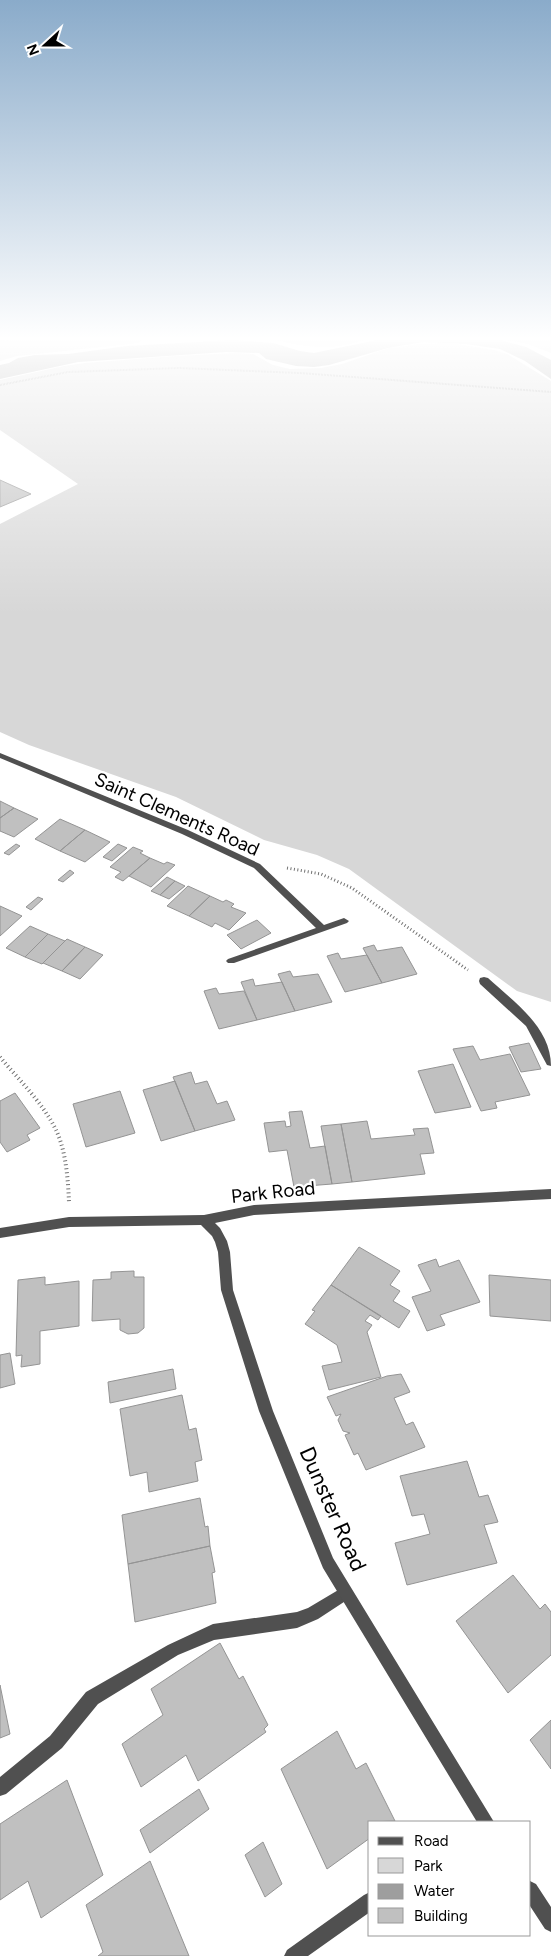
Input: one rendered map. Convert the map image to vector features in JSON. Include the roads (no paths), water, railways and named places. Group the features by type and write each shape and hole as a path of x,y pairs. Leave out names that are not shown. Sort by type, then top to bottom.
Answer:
{"street":[{"name":"Saint Clements Road","path":"0,755 184,832 256,866 323,928"},
{"path":"231,961 344,921"},
{"path":"484,981 530,1023 551,1062"},
{"name":"Park Road","path":"0,1233 70,1222 204,1220 254,1210 551,1194"},
{"name":"Dunster Road","path":"204,1220 216,1232 221,1241 224,1252 227,1290 266,1411 328,1563 483,1821"},
{"path":"0,1788 56,1742 92,1698 173,1650 213,1632 297,1620 313,1614 345,1593"},
{"path":"531,1892 551,1923"},
{"path":"293,1956 368,1902"}]}
